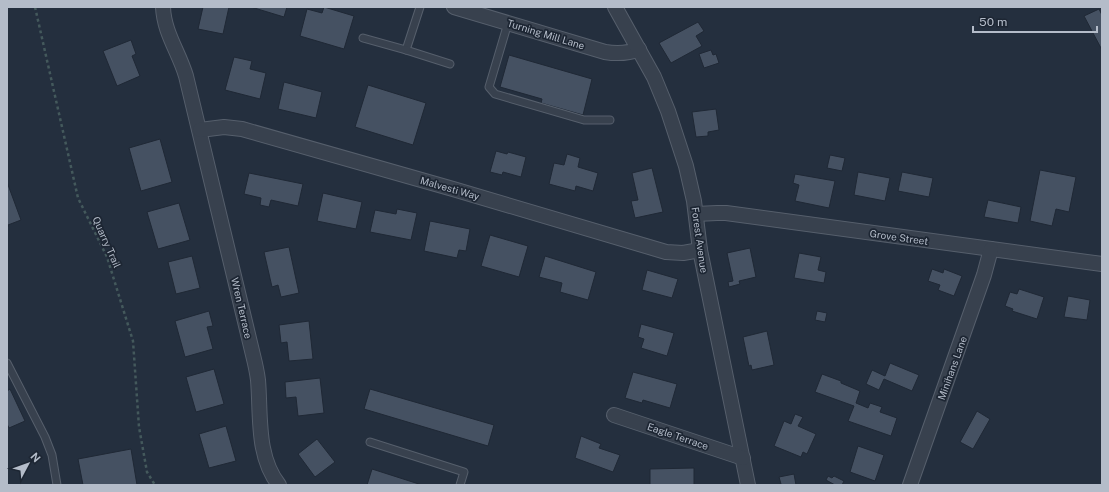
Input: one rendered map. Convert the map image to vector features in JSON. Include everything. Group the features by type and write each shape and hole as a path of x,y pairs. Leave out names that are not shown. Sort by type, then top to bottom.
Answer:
{"street":[{"path":"163,7 168,33 184,66 200,130"},
{"name":"Turning Mill Lane","path":"454,7 612,53 626,53 639,49"},
{"name":"Forest Avenue","path":"615,7 654,77 671,117 688,172 696,214 700,250 748,485"},
{"name":"Malvesti Way","path":"200,130 224,127 242,129 666,252 684,253 700,250"},
{"name":"Wren Terrace","path":"200,130 258,379 264,450 270,472 279,485"},
{"name":"Grove Street","path":"696,214 726,213 1102,264"},
{"name":"Minihans Lane","path":"910,485 984,275 991,249"},
{"name":"Eagle Terrace","path":"614,415 743,458"}],"lane":[{"path":"406,50 420,7"},
{"path":"508,23 489,87 495,94 584,120 610,120"},
{"path":"363,38 450,64"},
{"path":"7,362 45,437 52,455 57,485"},
{"path":"370,442 464,472 460,485"}],"path":[{"name":"Quarry Trail","path":"35,7 78,198 107,257 133,341 139,427 147,472 155,485"}],"building":[{"path":"203,7 229,7 223,34 198,29"},
{"path":"251,7 287,7 284,17"},
{"path":"324,7 354,16 344,49 300,36 307,9 322,13"},
{"path":"1099,9 1102,15 1102,50 1084,16"},
{"path":"698,22 704,31 696,36 702,46 671,63 659,43"},
{"path":"131,40 136,54 132,56 140,76 117,86 103,51"},
{"path":"711,50 713,55 716,54 719,63 704,68 699,54"},
{"path":"509,55 592,79 583,115 541,103 542,99 500,87"},
{"path":"234,57 252,61 250,69 266,73 260,99 225,90"},
{"path":"284,82 322,92 316,118 278,109"},
{"path":"368,85 426,103 413,145 355,127"},
{"path":"716,109 719,130 708,132 708,136 696,137 692,112"},
{"path":"160,139 172,182 141,191 129,148"},
{"path":"496,151 507,154 508,152 526,157 521,177 503,172 502,175 490,172"},
{"path":"567,154 580,158 578,167 598,173 593,191 576,186 575,191 549,184 554,163 564,165"},
{"path":"830,155 845,158 842,171 827,168"},
{"path":"652,168 663,212 635,218 631,201 638,200 632,173"},
{"path":"1040,170 1076,177 1069,212 1056,209 1052,226 1030,221"},
{"path":"858,172 890,178 885,201 854,195"},
{"path":"902,172 933,178 929,197 898,191"},
{"path":"249,173 303,184 298,206 271,200 269,207 260,205 261,198 244,194"},
{"path":"795,174 835,181 829,208 795,201 799,185 793,183"},
{"path":"7,182 21,220 8,225 7,228"},
{"path":"323,193 362,202 356,229 317,221"},
{"path":"988,200 1021,207 1018,223 984,217"},
{"path":"179,203 190,240 158,249 147,212"},
{"path":"397,209 417,213 411,240 370,232 375,210 396,214"},
{"path":"430,221 470,229 466,251 459,250 457,258 424,251"},
{"path":"490,235 528,246 519,277 481,266"},
{"path":"289,247 299,293 281,297 278,285 272,287 264,252"},
{"path":"750,248 756,277 739,281 740,284 729,287 728,282 733,281 727,253"},
{"path":"799,253 821,257 818,270 826,272 824,283 794,278"},
{"path":"192,256 200,288 176,294 168,262"},
{"path":"545,256 596,272 588,300 560,292 562,283 539,277"},
{"path":"932,269 943,273 944,269 962,276 954,296 938,290 940,285 928,281"},
{"path":"647,270 678,279 672,298 642,290"},
{"path":"1019,289 1044,297 1037,319 1012,311 1013,309 1005,306 1010,292 1017,294"},
{"path":"1068,296 1090,300 1087,320 1064,317"},
{"path":"209,311 213,326 207,327 213,349 185,357 175,321"},
{"path":"817,311 827,313 825,322 815,320"},
{"path":"309,321 313,359 289,361 287,342 281,343 279,325"},
{"path":"641,324 674,333 667,356 641,348 644,339 638,337"},
{"path":"767,331 774,365 752,370 751,365 749,366 743,337"},
{"path":"890,363 919,375 912,391 884,379 879,390 866,384 872,370 885,376"},
{"path":"214,369 224,404 196,412 186,377"},
{"path":"633,372 677,384 670,408 643,400 642,403 625,398"},
{"path":"822,374 841,381 841,383 860,391 856,403 868,408 870,403 882,407 880,412 897,418 891,436 848,421 854,406 815,392"},
{"path":"320,378 324,413 298,416 296,397 286,398 285,382"},
{"path":"10,389 25,421 9,428 7,424 7,391"},
{"path":"370,389 494,425 488,446 364,409"},
{"path":"977,411 990,419 973,449 960,442"},
{"path":"795,414 803,417 798,426 816,434 807,454 803,452 801,457 774,446 784,421 791,424"},
{"path":"226,426 236,461 209,468 199,434"},
{"path":"581,436 601,444 599,448 620,455 613,472 575,458"},
{"path":"317,439 335,462 315,477 298,454"},
{"path":"858,446 884,455 875,481 850,472"},
{"path":"131,449 137,485 83,485 78,459"},
{"path":"694,468 694,485 650,485 650,469"},
{"path":"372,469 422,485 367,485"},
{"path":"794,474 796,485 777,485 781,484 779,477"},
{"path":"828,476 832,478 834,476 844,481 842,485 835,485 826,480"}]}
